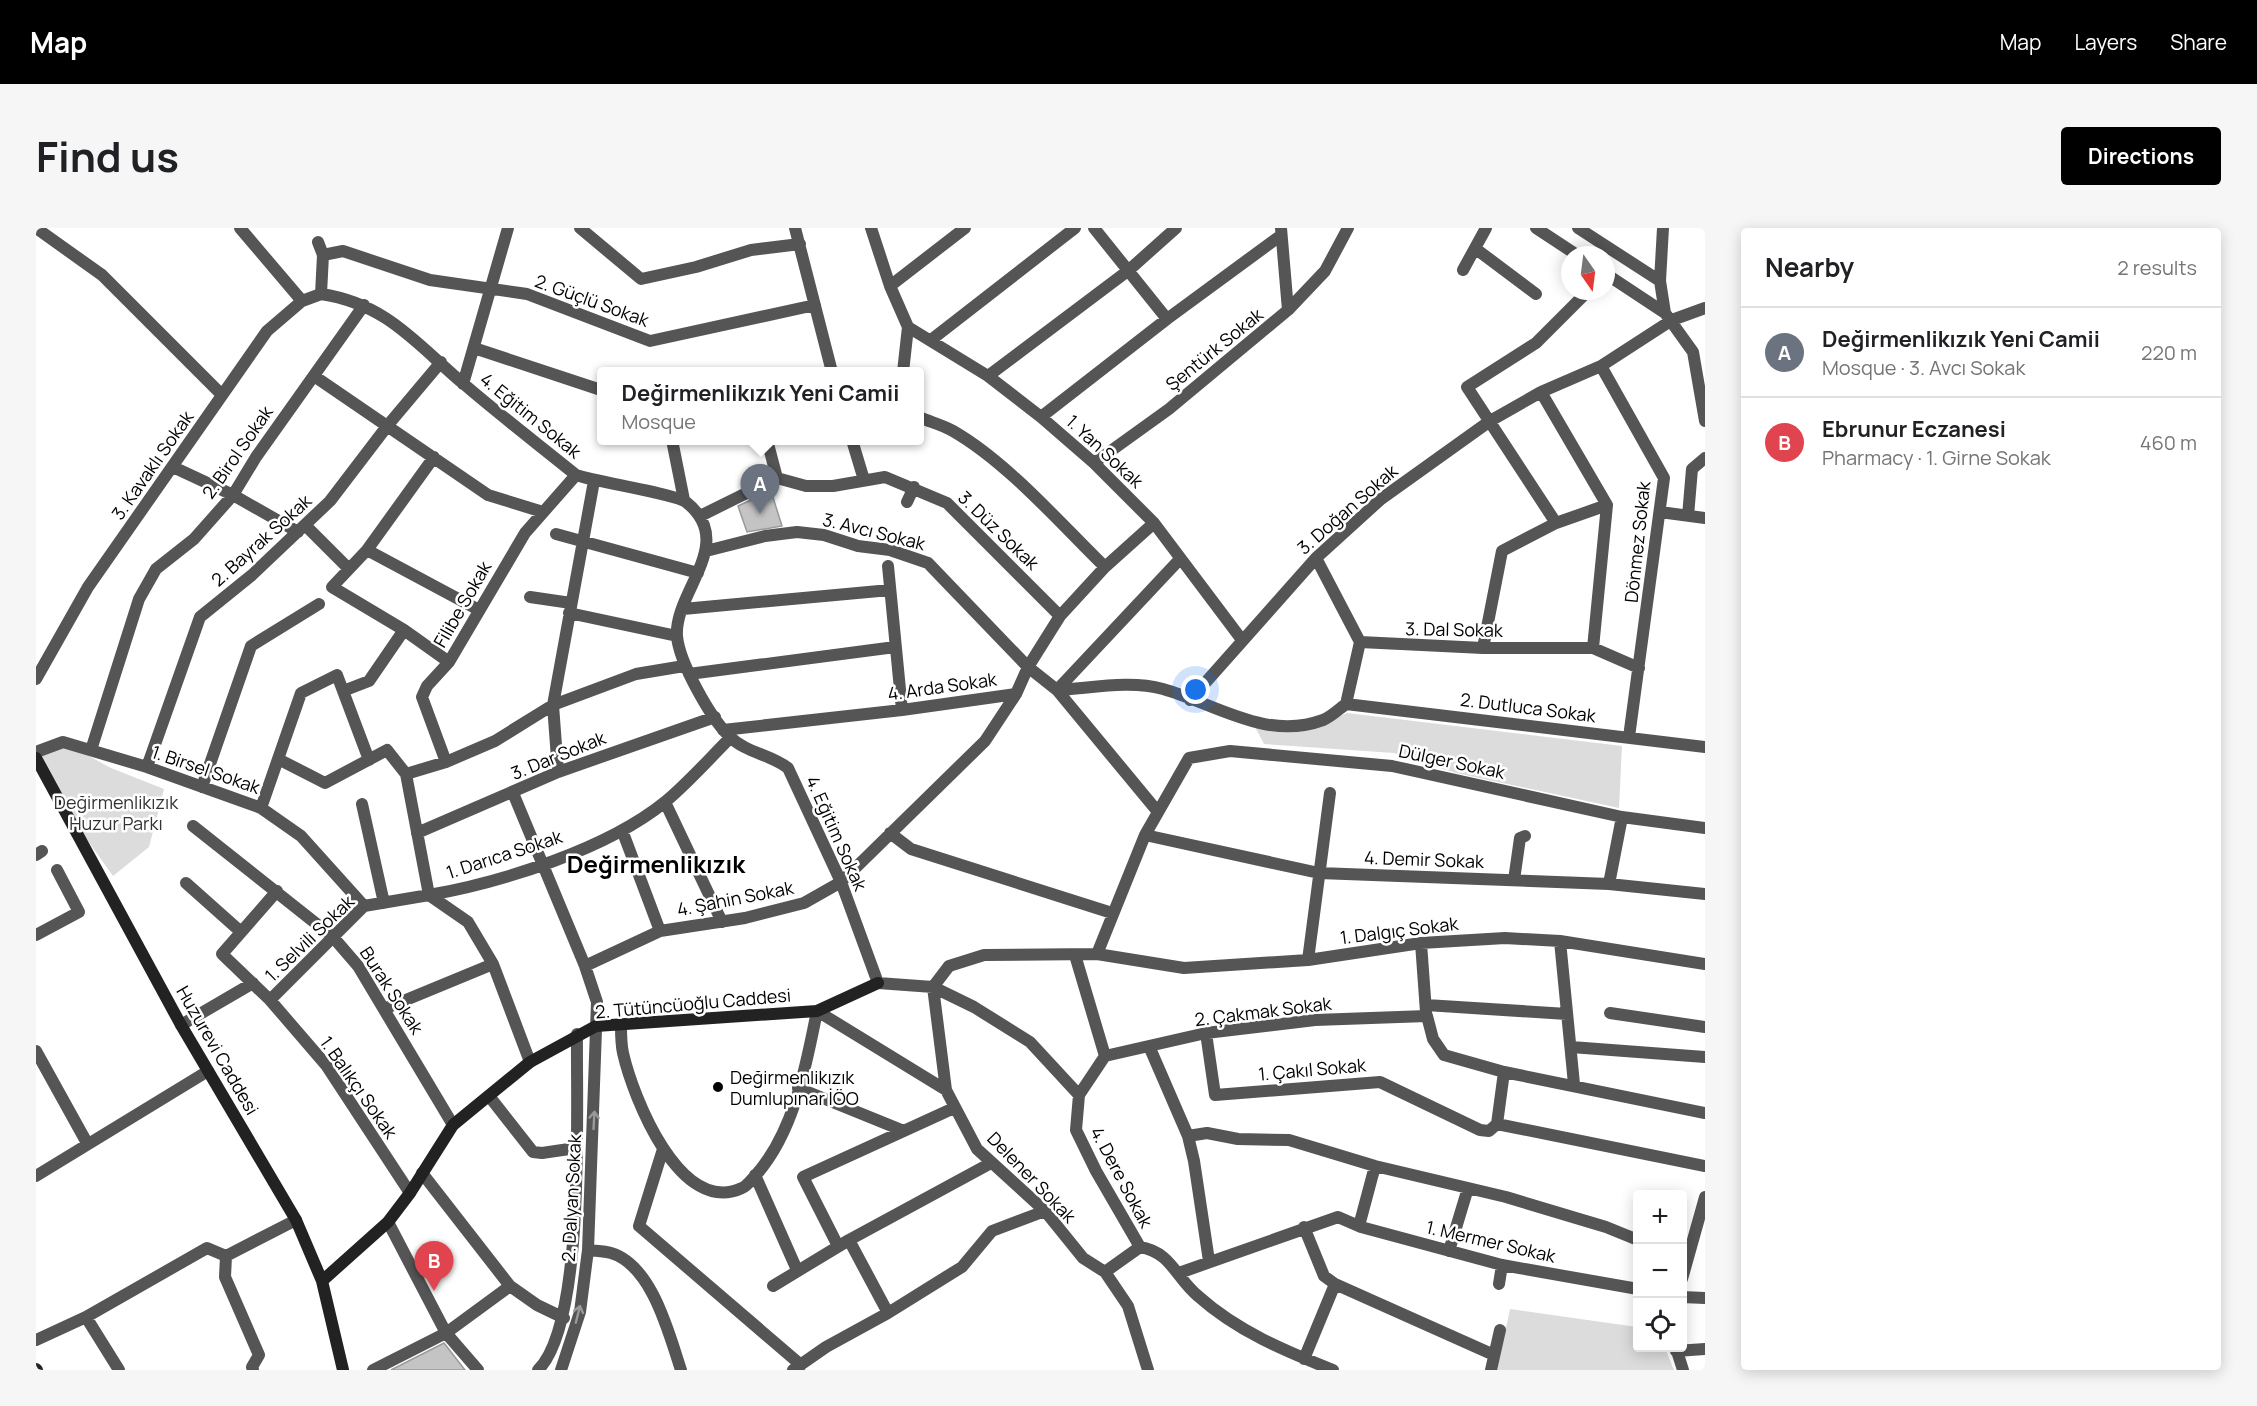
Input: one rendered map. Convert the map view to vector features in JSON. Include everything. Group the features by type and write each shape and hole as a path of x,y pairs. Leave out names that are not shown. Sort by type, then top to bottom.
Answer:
{"street":[{"path":"36,228 102,275 222,394"},
{"path":"240,228 302,301"},
{"path":"463,384 508,228"},
{"path":"580,228 641,279 696,267 751,250 800,244"},
{"path":"795,228 831,367"},
{"path":"871,228 890,286 908,327 904,367"},
{"path":"890,286 965,228"},
{"path":"931,340 1075,228"},
{"path":"1094,228 1167,319"},
{"path":"988,376 1128,270 1176,228"},
{"path":"1288,310 1325,271 1348,228"},
{"path":"1463,270 1486,228"},
{"path":"1536,228 1563,246"},
{"path":"1578,228 1660,281"},
{"path":"1663,228 1660,281 1669,316 1693,352 1705,421"},
{"path":"1041,417 1280,232"},
{"name":"Şentürk Sokak","path":"1094,463 1169,409 1288,310 1280,232"},
{"path":"318,242 323,255 321,294"},
{"path":"1476,249 1536,294"},
{"name":"2. Güçlü Sokak","path":"323,255 343,251 430,280 527,294 649,335 814,305"},
{"path":"1615,280 1669,316"},
{"name":"3. Kavaklı Sokak","path":"36,679 88,587 267,330 302,301 321,294"},
{"name":"4. Eğitim Sokak","path":"321,294 364,306 387,316 463,384 576,475 684,500"},
{"path":"1556,523 1467,387 1536,343 1579,300"},
{"name":"2. Birol Sokak","path":"91,750 145,589 156,569 194,539 233,495 256,457 364,306"},
{"name":"3. Doğan Sokak","path":"1190,700 1316,558 1381,499 1490,421 1541,392 1601,366 1669,316 1705,308"},
{"name":"1. Yan Sokak","path":"908,327 988,376 1041,417 1094,463 1154,523 1242,640"},
{"path":"474,348 597,389"},
{"name":"2. Bayrak Sokak","path":"147,767 200,617 252,575 330,501 388,425 441,362"},
{"name":"Dönmez Sokak","path":"1601,366 1664,478 1629,737"},
{"path":"314,376 488,495 543,512"},
{"path":"1541,392 1607,505 1593,648"},
{"path":"924,419 952,430 978,447 1105,567"},
{"path":"673,445 684,500 700,516 777,478 768,445"},
{"path":"853,445 864,480"},
{"path":"434,457 367,550 332,587 404,630 449,663"},
{"path":"1688,516 1692,469 1705,458"},
{"path":"173,467 301,529 348,568"},
{"name":"Filibe Sokak","path":"446,762 422,697 427,686 449,663 525,533 576,475"},
{"name":"3. Düz Sokak","path":"777,478 806,486 833,486 885,477 914,487 947,503 1060,616"},
{"path":"558,772 554,705 594,481"},
{"path":"908,502 914,487"},
{"path":"1483,648 1502,551 1556,523 1607,505"},
{"path":"1660,512 1705,518"},
{"name":"4. Eğitim Sokak","path":"700,516 705,532 706,551 678,620 677,636 686,670 727,734 750,751 776,759 788,768 840,882 878,983"},
{"name":"4. Arda Sokak","path":"727,734 1016,694 1028,666 1060,616 1105,567 1154,523"},
{"name":"3. Avcı Sokak","path":"706,551 765,536 797,532 824,536 858,546 891,550 928,563 1028,666 1058,690 1158,812"},
{"path":"556,534 698,573"},
{"path":"367,550 479,610"},
{"path":"1058,690 1134,685 1164,690 1244,721 1288,726 1325,720 1346,704 1360,642 1316,558"},
{"path":"1058,690 1180,559"},
{"path":"888,566 902,710"},
{"path":"683,609 890,590"},
{"path":"530,597 677,636"},
{"path":"202,787 252,646 319,604"},
{"path":"343,691 369,681 404,630"},
{"name":"3. Dal Sokak","path":"1360,642 1483,648 1593,648 1639,668"},
{"path":"406,774 446,762 495,741 554,705 636,674 895,647"},
{"path":"261,808 301,693 337,675 369,760"},
{"name":"4. Şahin Sokak","path":"585,966 660,931 722,922 804,903 840,882 985,741 1016,694"},
{"name":"2. Dutluca Sokak","path":"1346,704 1705,747"},
{"name":"3. Dar Sokak","path":"417,833 558,772 715,717"},
{"name":"1. Darıca Sokak","path":"429,895 544,864 622,830 665,802 727,734"},
{"name":"1. Birsel Sokak","path":"36,752 63,742 147,767 261,808 301,836 364,906"},
{"path":"278,759 325,783 387,750 406,774 429,895 468,922 493,964 530,1062"},
{"name":"Dülger Sokak","path":"1158,812 1189,758 1230,751 1392,766 1622,817 1705,828"},
{"name":"Huzurevi Caddesi","path":"36,758 181,1025 296,1220 322,1281 343,1370"},
{"path":"1308,960 1330,792"},
{"path":"513,793 585,966 597,1002 596,1026"},
{"path":"665,802 722,922"},
{"path":"362,804 384,903"},
{"path":"1097,954 1145,835 1158,812"},
{"path":"1609,884 1622,817"},
{"name":"Burak Sokak","path":"194,826 333,937 358,966 453,1125"},
{"path":"622,830 660,931"},
{"path":"890,833 910,849 1112,913"},
{"name":"4. Demir Sokak","path":"1145,835 1319,873 1609,884 1705,894"},
{"path":"1514,880 1520,836"},
{"path":"36,935 79,912 57,870"},
{"path":"186,883 242,932 277,891"},
{"name":"1. Selvili Sokak","path":"270,1000 364,906 429,895"},
{"name":"1. Balıkçı Sokak","path":"242,932 222,954 270,1000 326,1065 410,1193"},
{"name":"1. Dalgıç Sokak","path":"933,987 949,966 984,955 1097,954 1184,968 1308,960 1421,943 1505,938 1560,941 1705,964"},
{"path":"1560,941 1574,1084"},
{"path":"1421,943 1426,1010 1433,1039 1444,1055 1504,1072 1574,1084 1705,1113"},
{"path":"1076,955 1105,1056"},
{"path":"384,1009 493,964"},
{"name":"1. Selvili Sokak","path":"181,1025 253,983"},
{"path":"878,983 933,987 974,1007 1030,1042 1079,1095"},
{"name":"2. Tütüncüoğlu Caddesi","path":"322,1281 388,1221 410,1193 453,1125 530,1062 577,1034 596,1026 817,1011 878,983"},
{"name":"Delener Sokak","path":"933,987 946,1090 977,1149 1045,1210 1083,1258 1105,1272 1128,1306 1148,1370"},
{"name":"2. Çakmak Sokak","path":"1105,1056 1206,1034 1315,1020 1426,1010 1567,1014"},
{"path":"621,1026 623,1053 654,1133 663,1149 680,1173 702,1186 722,1193 743,1188 755,1175 783,1131 806,1069 817,1011 946,1090"},
{"path":"1610,1013 1705,1027"},
{"name":"2. Dalyan Sokak","path":"561,1370 580,1312 588,1250 597,1050 596,1026"},
{"name":"2. Dalyan Sokak","path":"538,1370 549,1359 564,1318 572,1270 577,1034"},
{"name":"1. Çakıl Sokak","path":"1206,1034 1215,1095 1380,1082 1480,1130 1490,1131 1497,1124 1705,1166"},
{"path":"1149,1046 1188,1136 1209,1261"},
{"path":"1571,1047 1705,1057"},
{"path":"36,1051 87,1143"},
{"name":"4. Dere Sokak","path":"1105,1056 1079,1095 1076,1130 1096,1171 1140,1247"},
{"path":"36,1176 208,1071"},
{"path":"1497,1124 1504,1072"},
{"path":"798,1088 904,1131"},
{"path":"489,1096 533,1152 542,1153 576,1148"},
{"path":"888,1313 803,1177 954,1108"},
{"path":"1188,1136 1207,1133 1238,1139 1289,1140 1375,1166 1468,1188 1606,1227 1633,1238"},
{"path":"663,1149 639,1226 797,1368 826,1347 888,1313 962,1266 992,1231 1045,1210"},
{"path":"773,1286 844,1243 991,1162"},
{"path":"1359,1226 1375,1166"},
{"path":"422,1173 510,1286 537,1305 564,1318"},
{"path":"755,1175 797,1270"},
{"path":"1449,1251 1468,1188"},
{"path":"1687,1257 1699,1237 1705,1197"},
{"name":"1. Mermer Sokak","path":"1304,1227 1338,1217 1359,1226 1502,1265 1633,1288"},
{"path":"226,1256 296,1220"},
{"path":"388,1221 446,1333 478,1370"},
{"path":"1179,1273 1304,1227 1324,1276 1335,1284 1494,1355"},
{"path":"1105,1272 1140,1247 1156,1250 1179,1273 1197,1296 1217,1311 1266,1342 1333,1370"},
{"path":"36,1340 86,1317 207,1248 226,1256"},
{"path":"588,1250 613,1253 641,1274 658,1304 681,1370"},
{"path":"226,1256 225,1277 259,1355 251,1369"},
{"path":"1499,1284 1502,1265"},
{"path":"1304,1359 1335,1284"},
{"path":"373,1370 446,1333 510,1286"},
{"path":"1687,1297 1705,1298"},
{"path":"86,1317 119,1370"},
{"path":"1491,1370 1500,1330"},
{"path":"1687,1349 1705,1349"},
{"path":"1677,1352 1683,1370"}],"green space":[{"path":"1347,713 1622,746 1619,808 1456,773 1394,753 1264,744 1255,727 1318,726"},
{"name":"Değirmenlikızık Huzur Parkı","path":"63,742 111,768 164,789 149,847 113,876 58,799 36,752"},
{"path":"1510,1309 1633,1326 1633,1352 1667,1352 1674,1370 1497,1370"}],"building":[{"path":"771,491 782,526 747,532 738,506"},
{"path":"444,1343 465,1370 391,1370"}],"place":[{"name":"Değirmenlikızık Yeni Camii","path":"760,514"},
{"name":"Değirmenlikızık Dumlupınar İÖO","path":"718,1087"},
{"name":"Ebrunur Eczanesi","path":"434,1291"}],"district":[{"name":"Değirmenlikızık","path":"656,863"}]}
